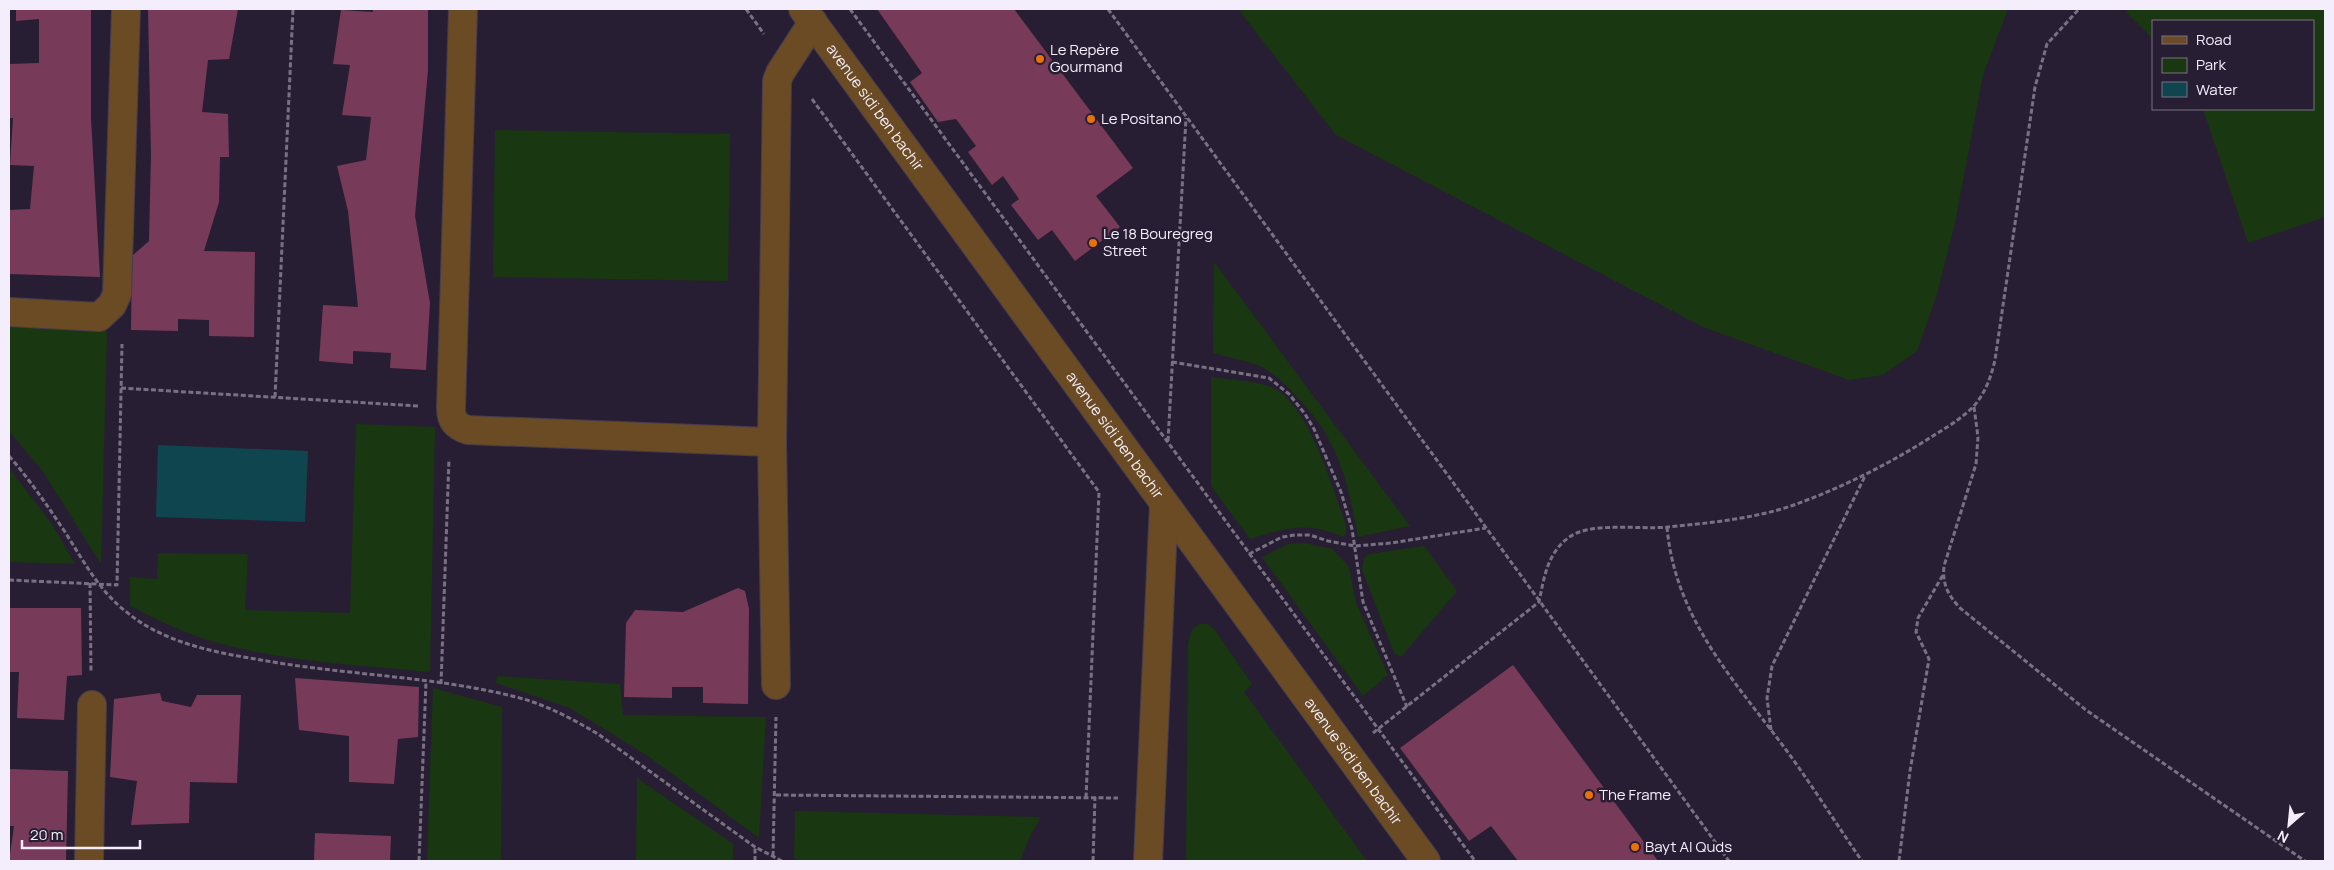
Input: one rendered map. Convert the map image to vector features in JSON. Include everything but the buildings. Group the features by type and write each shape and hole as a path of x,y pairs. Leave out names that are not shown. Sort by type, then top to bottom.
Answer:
{"street":[{"path":"9,312 99,317 112,305 116,294 126,9"},
{"path":"463,9 453,415 460,427 468,430 772,442"},
{"path":"776,685 772,442 777,81 808,16"},
{"name":"avenue sidi ben bachir","path":"808,16 1426,861"},
{"path":"1148,861 1164,503"},
{"path":"88,861 92,705"}],"path":[{"path":"275,397 293,9"},
{"path":"746,9 1099,492 1086,798"},
{"path":"850,9 1168,441 1377,730 1475,861"},
{"path":"1108,9 1729,861"},
{"path":"1348,754 1539,602 1546,566 1555,551 1568,538 1585,529 1667,527 1757,515 1791,506 1865,475 1917,446 1974,407 1988,384 1996,360 2034,87 2047,44 2080,9"},
{"path":"1167,450 1186,117"},
{"path":"9,580 117,585 122,333 116,294"},
{"path":"1172,362 1269,378 1289,394 1314,429 1332,468 1352,529 1363,602 1407,707"},
{"path":"121,388 275,397 453,415 449,448 441,684"},
{"path":"1899,861 1910,771 1929,659 1916,632 1916,624 1943,575 1944,566 1976,464 1978,437 1974,407"},
{"path":"9,456 33,484 98,584 124,610 151,628 204,650 298,666 441,684 512,696 552,710 577,722 635,759 755,847 782,861"},
{"path":"1771,731 1767,698 1772,666 1865,475"},
{"path":"1667,527 1672,562 1680,590 1710,647 1728,676 1771,731 1862,861"},
{"path":"1250,554 1282,537 1295,535 1310,535 1354,546 1390,543 1486,528"},
{"path":"1943,575 1950,597 1960,608 2086,710 2305,861"},
{"path":"90,583 92,705"},
{"path":"418,861 426,682"},
{"path":"773,856 776,795 776,685"},
{"path":"776,795 1151,798"},
{"path":"1093,861 1095,797"},
{"path":"755,847 755,861"}],"green space":[{"path":"1238,9 2008,9 1983,75 1955,223 1937,294 1917,351 1883,375 1849,380 1703,327 1336,135"},
{"path":"2130,9 2325,9 2325,217 2248,243 2203,110 2314,110 2314,20 2152,20 2152,38 2126,12"},
{"path":"495,130 730,134 728,281 493,277"},
{"path":"1214,262 1410,526 1358,537 1350,497 1339,461 1332,445 1311,412 1278,378 1268,371 1252,363 1213,353"},
{"path":"9,324 107,331 101,564 42,470 9,431"},
{"path":"1211,377 1247,381 1268,386 1282,394 1295,407 1317,446 1326,468 1346,525 1346,533 1343,537 1318,529 1296,528 1250,539 1211,486"},
{"path":"356,424 435,427 430,672 299,659 247,650 198,637 130,606 130,577 157,579 158,553 248,554 245,610 350,613"},
{"path":"9,468 51,523 75,564 9,562"},
{"path":"1304,543 1333,549 1349,567 1356,603 1388,675 1363,696 1262,557 1288,544"},
{"path":"1424,546 1457,591 1401,657 1394,653 1362,569 1364,558 1369,554"},
{"path":"1199,624 1208,624 1215,630 1252,684 1244,692 1367,861 1186,861 1188,643 1192,630"},
{"path":"497,676 620,684 623,715 766,717 759,838 648,756 570,708 496,683"},
{"path":"433,688 502,707 501,861 427,861"},
{"path":"637,778 733,844 733,861 636,861"},
{"path":"795,811 1041,817 1030,836 1020,861 804,861 794,858"}],"water":[{"path":"158,445 308,451 305,522 156,517"}],"place":[{"name":"Le Repère Gourmand","path":"1040,59"},
{"name":"Le Positano","path":"1091,119"},
{"name":"Le 18 Bouregreg Street","path":"1093,243"},
{"name":"The Frame","path":"1589,795"},
{"name":"Bayt Al Quds","path":"1635,847"}]}
